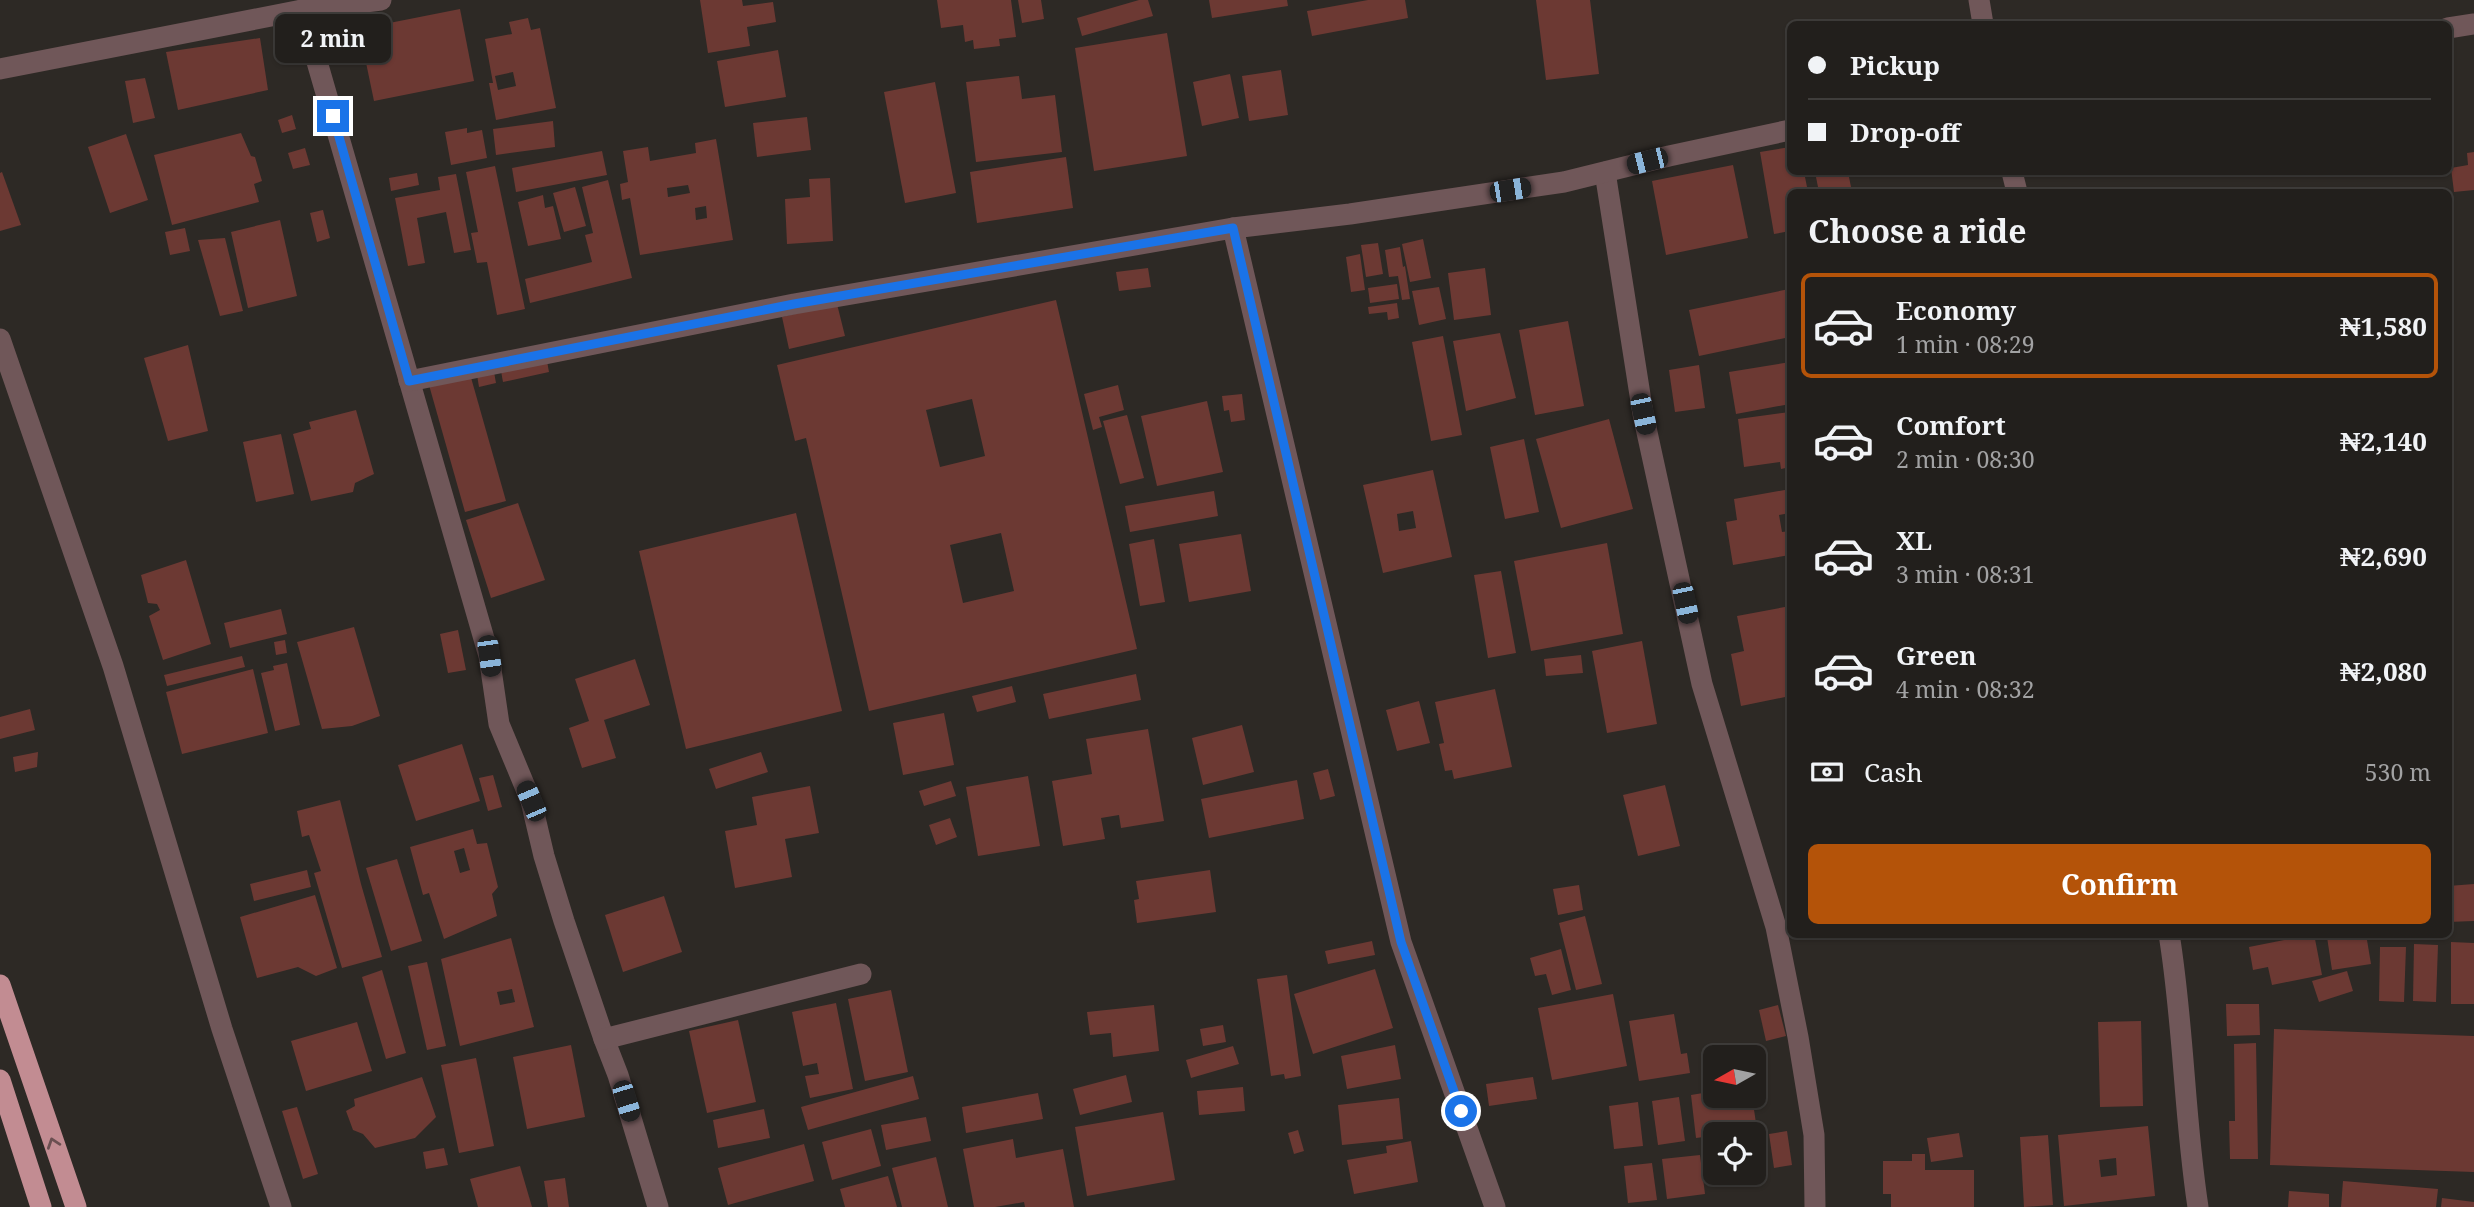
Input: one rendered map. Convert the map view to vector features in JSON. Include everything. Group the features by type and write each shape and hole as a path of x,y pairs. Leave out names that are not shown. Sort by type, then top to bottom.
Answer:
{"highway":[{"path":"0,985 76,1207"},
{"path":"0,1080 41,1207"}],"street":[{"path":"0,69 302,10 381,0"},
{"path":"1979,0 1982,21"},
{"path":"302,10 489,656 499,724 531,801 548,869 618,1075 658,1207"},
{"path":"2452,27 2474,24"},
{"path":"409,381 794,304 1233,228 1564,183 1669,156 1787,131"},
{"path":"1605,172 1643,414 1702,684 1776,927 1814,1135 1815,1207"},
{"path":"1233,228 1401,942 1495,1207"},
{"path":"0,339 113,666 222,1029 281,1207"},
{"path":"2170,938 2178,986 2191,1157 2198,1207"},
{"path":"604,1040 861,974"}],"building":[{"path":"700,0 742,0 743,6 773,2 776,22 747,27 750,46 708,53"},
{"path":"937,0 1011,0 1016,37 999,39 1000,46 974,49 973,40 965,42 963,25 941,28"},
{"path":"1018,0 1041,0 1044,19 1022,23"},
{"path":"1139,0 1148,0 1153,16 1082,36 1077,18"},
{"path":"1209,0 1287,0 1288,6 1212,18"},
{"path":"1368,0 1405,0 1408,18 1312,36 1307,11"},
{"path":"1536,0 1590,0 1599,74 1546,80"},
{"path":"460,9 474,81 374,101 359,29"},
{"path":"528,18 531,30 540,28 556,108 496,120 485,39 512,34 509,22","holes":["513,72 516,86 498,90 495,76"]},
{"path":"1167,33 1187,156 1094,171 1075,48"},
{"path":"260,38 268,90 178,110 166,52"},
{"path":"778,50 786,97 725,107 717,61"},
{"path":"1281,70 1288,115 1249,121 1242,76"},
{"path":"1230,74 1239,118 1202,126 1193,82"},
{"path":"1019,76 1022,99 1055,95 1062,152 976,162 966,82"},
{"path":"145,78 155,118 133,123 125,81"},
{"path":"935,82 956,193 905,203 884,92"},
{"path":"292,115 296,129 282,133 278,120"},
{"path":"807,117 811,150 757,157 753,123"},
{"path":"553,121 555,147 496,155 493,129"},
{"path":"467,128 467,133 482,130 487,158 451,165 445,132"},
{"path":"241,133 251,156 255,157 262,181 254,184 259,202 172,225 154,155"},
{"path":"126,134 148,200 110,213 88,147"},
{"path":"716,139 733,240 640,255 630,198 622,200 620,184 628,182 623,151 648,147 650,161 696,153 695,143","holes":["688,185 690,193 668,197 667,188","706,206 707,218 696,220 695,208"]},
{"path":"305,148 310,165 293,169 288,153"},
{"path":"1787,148 1787,175 1805,175 1807,189 1787,189 1787,232 1774,234 1760,152"},
{"path":"602,151 607,175 516,192 512,168"},
{"path":"2474,152 2474,190 2454,192 2452,168 2468,165 2467,153"},
{"path":"1066,157 1073,208 977,223 970,172"},
{"path":"1733,165 1748,238 1666,255 1652,181"},
{"path":"495,166 525,309 497,315 487,262 477,263 471,233 478,232 466,172"},
{"path":"2,172 21,225 0,231 0,173"},
{"path":"417,173 419,185 391,191 389,178"},
{"path":"456,174 471,250 454,253 446,212 417,218 425,263 408,266 395,198 440,190 438,177"},
{"path":"1816,175 1849,175 1851,189 1818,189"},
{"path":"830,178 833,241 787,244 785,199 810,197 809,179"},
{"path":"608,180 632,278 530,303 525,279 592,262 585,235 593,233 582,187"},
{"path":"575,187 586,226 564,232 553,193"},
{"path":"543,195 545,208 553,206 561,239 528,246 518,202"},
{"path":"323,210 330,238 317,242 310,213"},
{"path":"280,220 297,296 248,308 231,232"},
{"path":"185,228 190,251 170,255 165,232"},
{"path":"225,238 243,311 220,316 198,240"},
{"path":"1423,239 1431,278 1410,282 1402,244"},
{"path":"1378,243 1383,274 1366,277 1361,245"},
{"path":"1400,247 1410,299 1402,300 1398,276 1389,277 1385,250"},
{"path":"1360,254 1365,290 1351,292 1346,257"},
{"path":"1148,268 1151,287 1119,291 1116,272"},
{"path":"1485,268 1491,315 1454,320 1448,273"},
{"path":"1397,284 1399,299 1370,303 1368,288"},
{"path":"1439,287 1446,319 1419,325 1412,291"},
{"path":"1787,289 1787,338 1699,356 1689,310"},
{"path":"1056,300 1137,649 869,711 806,438 795,441 777,365","holes":["972,399 985,456 940,467 926,410","1001,533 1014,591 963,603 950,545"]},
{"path":"1397,303 1399,318 1388,320 1387,312 1369,314 1368,307"},
{"path":"837,304 845,336 789,349 782,317"},
{"path":"1568,321 1584,406 1535,415 1519,330"},
{"path":"1500,333 1516,398 1466,411 1453,341"},
{"path":"1443,336 1462,435 1431,441 1412,342"},
{"path":"188,345 208,431 168,441 144,358"},
{"path":"547,361 549,372 503,382 501,371"},
{"path":"1787,362 1787,405 1736,414 1729,372"},
{"path":"1699,365 1705,408 1675,412 1669,370"},
{"path":"494,372 496,383 479,387 477,375"},
{"path":"470,374 506,501 465,512 429,385"},
{"path":"1118,385 1124,410 1099,417 1102,427 1093,430 1084,394"},
{"path":"1242,394 1245,420 1231,422 1229,410 1224,411 1222,396"},
{"path":"1207,401 1223,472 1157,486 1141,416"},
{"path":"356,410 374,474 355,483 353,492 311,501 293,434 311,429 309,422"},
{"path":"1787,412 1787,468 1781,469 1780,462 1744,467 1738,419"},
{"path":"1127,415 1144,478 1120,484 1103,421"},
{"path":"1609,419 1633,509 1561,528 1536,439"},
{"path":"281,434 294,494 256,502 243,442"},
{"path":"1524,439 1539,512 1505,519 1490,447"},
{"path":"1433,470 1452,557 1383,573 1363,485","holes":["1413,511 1416,528 1399,531 1397,514"]},
{"path":"1787,490 1787,514 1779,515 1782,532 1787,531 1787,556 1733,565 1726,522 1737,520 1734,499"},
{"path":"1214,491 1218,516 1130,532 1125,506"},
{"path":"518,503 545,580 491,598 466,520"},
{"path":"796,513 842,711 686,749 639,551"},
{"path":"1241,534 1251,591 1189,602 1179,544"},
{"path":"1154,539 1165,602 1140,606 1129,544"},
{"path":"1607,543 1623,634 1531,651 1514,561"},
{"path":"186,560 211,644 163,660 149,616 160,610 157,604 148,603 141,575"},
{"path":"1501,571 1516,653 1488,658 1474,575"},
{"path":"1787,607 1787,697 1741,706 1731,654 1744,651 1737,616"},
{"path":"281,609 287,634 230,648 224,623"},
{"path":"354,627 380,716 352,726 322,729 297,642"},
{"path":"458,630 466,670 448,673 440,634"},
{"path":"285,640 287,653 276,655 274,642"},
{"path":"1642,641 1657,724 1607,733 1592,651"},
{"path":"1581,655 1583,673 1546,676 1544,659"},
{"path":"242,656 245,667 167,686 164,675"},
{"path":"635,659 650,705 604,720 616,758 582,768 569,728 589,721 575,679"},
{"path":"287,663 300,725 275,731 261,673 274,670 273,666"},
{"path":"253,669 268,733 182,754 166,692"},
{"path":"1136,674 1141,700 1049,719 1043,694"},
{"path":"1012,686 1016,702 977,712 972,696"},
{"path":"1495,689 1512,767 1454,779 1452,770 1445,771 1439,744 1444,743 1435,702"},
{"path":"1419,701 1430,743 1397,751 1386,710"},
{"path":"30,709 35,730 0,739 0,717"},
{"path":"944,713 954,765 903,775 893,723"},
{"path":"1242,725 1254,772 1203,785 1192,738"},
{"path":"1148,729 1164,821 1121,828 1119,815 1101,818 1105,839 1063,846 1052,781 1092,774 1086,739"},
{"path":"462,744 480,801 416,821 398,765"},
{"path":"38,752 37,767 15,772 13,757"},
{"path":"761,752 768,772 716,789 709,769"},
{"path":"1328,769 1335,796 1320,800 1313,773"},
{"path":"493,775 502,807 488,811 479,778"},
{"path":"1028,776 1040,846 978,856 966,787"},
{"path":"1297,780 1304,819 1209,838 1201,799"},
{"path":"951,781 956,796 924,806 919,791"},
{"path":"1665,785 1680,846 1638,856 1623,795"},
{"path":"810,786 819,833 785,839 792,877 735,888 725,831 757,825 752,797"},
{"path":"340,800 382,957 342,968 314,873 321,871 309,835 302,837 297,811"},
{"path":"950,818 957,837 936,845 929,825"},
{"path":"473,829 477,844 487,843 498,887 492,894 497,916 444,939 429,893 423,895 410,847","holes":["464,848 470,870 460,873 454,851"]},
{"path":"397,859 422,941 391,951 366,868"},
{"path":"307,870 311,887 254,901 250,884"},
{"path":"1210,870 1216,912 1137,923 1134,900 1139,899 1136,881"},
{"path":"2474,884 2474,921 2452,922 2452,886"},
{"path":"1579,885 1583,910 1558,915 1553,889"},
{"path":"315,895 337,968 316,976 298,967 257,978 240,917"},
{"path":"664,896 682,952 623,972 605,915"},
{"path":"1585,916 1602,984 1576,990 1559,923"},
{"path":"511,938 534,1027 460,1046 441,959","holes":["512,989 515,1002 500,1005 497,992"]},
{"path":"2294,938 2315,938 2322,975 2272,985 2268,967 2253,970 2249,947"},
{"path":"2327,938 2367,938 2371,964 2332,970"},
{"path":"1372,941 1375,955 1328,964 1325,951"},
{"path":"2451,942 2474,943 2474,1004 2451,1004"},
{"path":"2414,944 2438,945 2436,1002 2413,1001"},
{"path":"2380,947 2406,947 2404,1002 2379,1001"},
{"path":"1561,949 1571,990 1552,995 1546,974 1535,976 1530,958"},
{"path":"427,962 446,1046 427,1050 408,966"},
{"path":"1375,969 1393,1028 1313,1054 1294,994"},
{"path":"382,970 406,1053 386,1059 362,977"},
{"path":"2347,971 2353,991 2319,1002 2312,981"},
{"path":"1287,975 1301,1076 1285,1079 1284,1074 1271,1076 1257,979"},
{"path":"891,990 908,1072 865,1081 848,999"},
{"path":"1613,994 1627,1066 1552,1080 1538,1008"},
{"path":"836,1003 853,1089 810,1098 805,1076 819,1074 817,1063 803,1066 792,1012"},
{"path":"2226,1004 2259,1004 2260,1035 2227,1036"},
{"path":"1154,1005 1159,1051 1113,1057 1111,1033 1090,1035 1087,1012"},
{"path":"1778,1005 1786,1036 1766,1041 1759,1010"},
{"path":"1674,1014 1681,1054 1687,1053 1690,1073 1639,1081 1629,1021"},
{"path":"738,1020 756,1102 707,1113 689,1031"},
{"path":"2141,1021 2143,1106 2100,1107 2098,1022"},
{"path":"357,1022 372,1071 306,1091 291,1041"},
{"path":"1223,1025 1226,1042 1203,1046 1200,1029"},
{"path":"2274,1029 2474,1036 2474,1172 2270,1165"},
{"path":"2256,1043 2258,1159 2230,1159 2229,1121 2235,1121 2234,1044"},
{"path":"571,1045 585,1117 527,1129 513,1057"},
{"path":"1395,1045 1401,1079 1347,1089 1341,1056"},
{"path":"1233,1046 1239,1064 1191,1078 1186,1060"},
{"path":"476,1058 494,1146 459,1153 441,1065"},
{"path":"1126,1075 1132,1102 1080,1115 1073,1089"},
{"path":"913,1076 919,1099 808,1130 801,1107"},
{"path":"422,1077 436,1117 415,1138 375,1148 363,1134 353,1130 346,1111 355,1106 354,1099"},
{"path":"1533,1077 1537,1099 1489,1106 1486,1084"},
{"path":"1243,1087 1245,1111 1199,1115 1197,1091"},
{"path":"1038,1093 1043,1119 966,1133 962,1107"},
{"path":"1703,1093 1703,1108 1754,1108 1756,1122 1703,1122 1703,1137 1696,1138 1691,1095"},
{"path":"1679,1097 1685,1141 1658,1145 1652,1101"},
{"path":"1399,1098 1403,1139 1342,1145 1338,1105"},
{"path":"1638,1102 1643,1146 1614,1149 1609,1106"},
{"path":"297,1107 318,1174 303,1179 282,1111"},
{"path":"764,1109 770,1138 718,1148 713,1120"},
{"path":"1163,1112 1175,1180 1087,1196 1075,1127"},
{"path":"926,1117 931,1141 886,1150 881,1125"},
{"path":"2148,1126 2155,1196 2064,1206 2058,1135","holes":["2116,1158 2117,1175 2101,1177 2099,1160"]},
{"path":"871,1129 881,1166 832,1180 822,1142"},
{"path":"1298,1130 1304,1151 1294,1154 1288,1133"},
{"path":"1787,1131 1792,1165 1774,1168 1769,1134"},
{"path":"1959,1133 1963,1157 1931,1162 1927,1138"},
{"path":"2048,1135 2053,1205 2024,1207 2020,1137"},
{"path":"1013,1139 1016,1158 1063,1149 1074,1207 1025,1207 1024,1202 974,1207 963,1149"},
{"path":"1411,1141 1418,1182 1354,1194 1347,1160 1387,1153 1386,1146"},
{"path":"804,1144 814,1181 728,1205 718,1168"},
{"path":"444,1148 448,1165 426,1169 423,1152"},
{"path":"1912,1154 1925,1154 1925,1170 1974,1170 1974,1207 1891,1207 1891,1194 1883,1194 1883,1161 1912,1161"},
{"path":"1700,1155 1705,1194 1667,1199 1662,1159"},
{"path":"936,1157 948,1207 902,1207 892,1168"},
{"path":"1652,1163 1657,1200 1628,1203 1624,1166"},
{"path":"520,1166 532,1207 478,1207 470,1179"},
{"path":"888,1176 897,1207 845,1207 840,1189"},
{"path":"565,1178 569,1207 548,1207 544,1181"},
{"path":"2343,1181 2438,1189 2436,1207 2341,1207"},
{"path":"2289,1191 2329,1194 2329,1207 2288,1207"},
{"path":"2442,1198 2474,1202 2474,1207 2441,1207"}],"route":[{"path":"333,116 409,381 794,304 1233,228 1401,942 1461,1111"}]}
